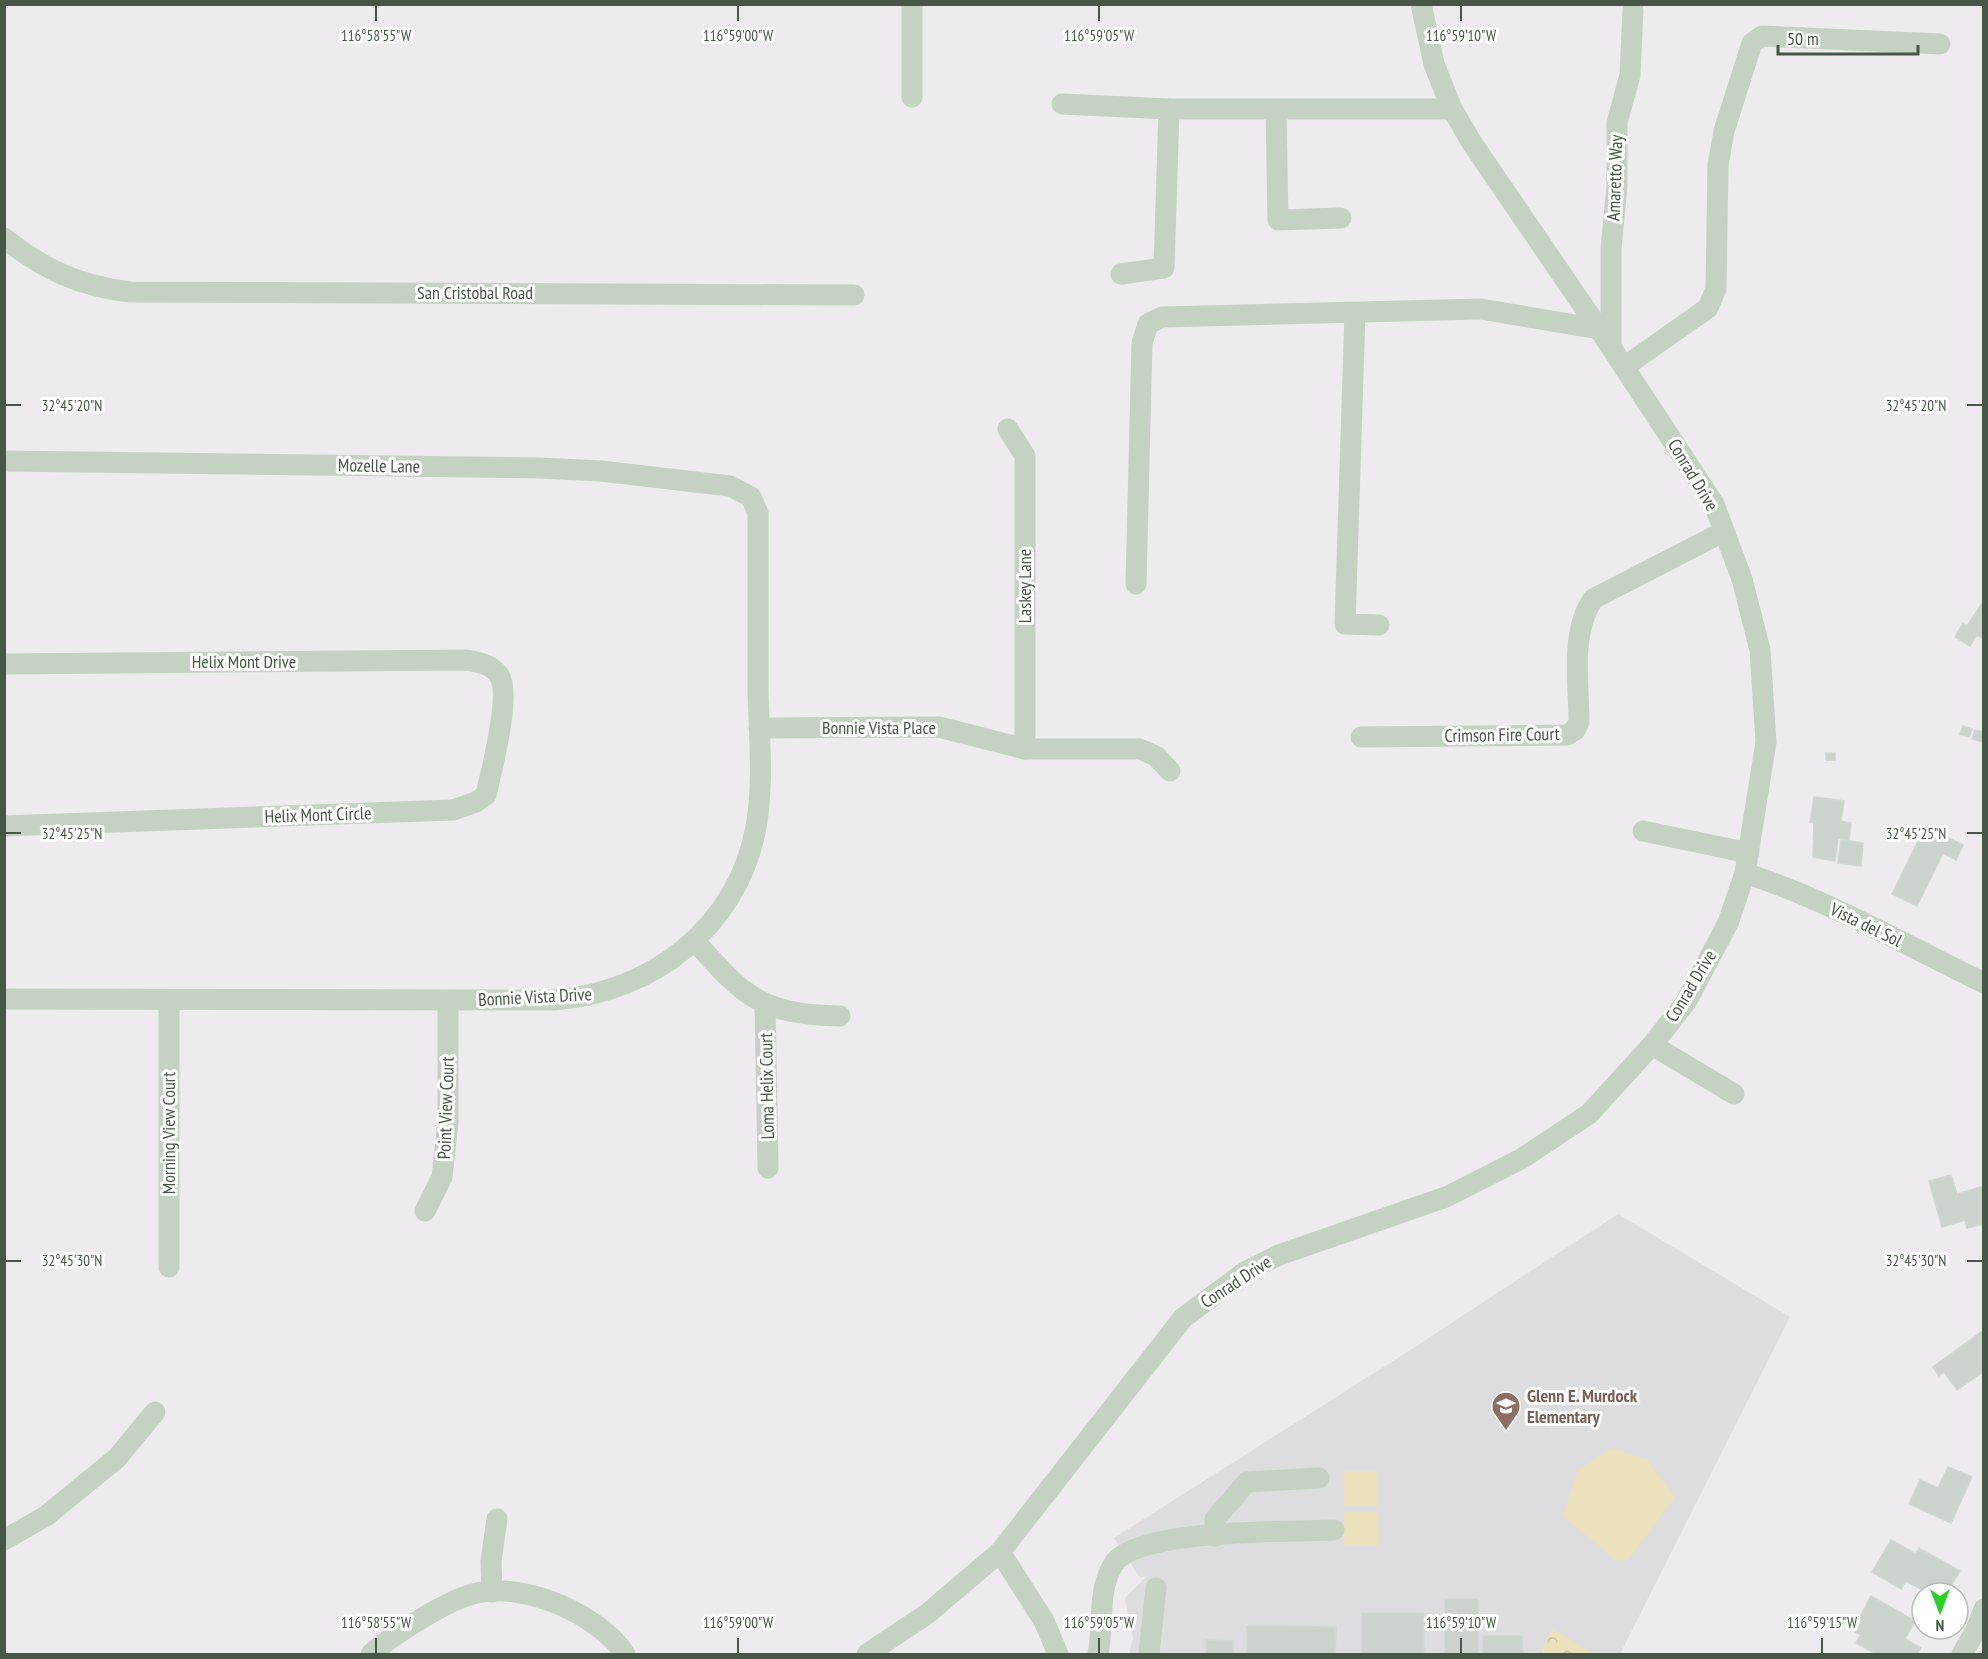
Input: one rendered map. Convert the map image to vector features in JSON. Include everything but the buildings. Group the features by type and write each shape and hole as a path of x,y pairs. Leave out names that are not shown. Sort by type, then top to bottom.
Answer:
{"street":[{"path":"912,4 912,97"},
{"name":"Conrad Drive","path":"867,1654 927,1614 1000,1552 1184,1318 1245,1272 1279,1255 1446,1197 1521,1159 1589,1113 1652,1046 1686,1002 1728,923 1747,863 1766,742 1760,650 1742,579 1714,504 1605,338 1472,143 1452,109 1434,64 1421,4"},
{"name":"Amaretto Way","path":"1605,338 1617,186 1617,123 1630,75 1633,10"},
{"path":"1624,367 1708,308 1716,289 1718,165 1724,131 1752,43 1762,36 1940,44"},
{"path":"1062,104 1169,110 1452,109"},
{"path":"1121,274 1164,268 1169,110"},
{"path":"1276,110 1278,220 1341,218"},
{"name":"San Cristobal Road","path":"4,238 54,271 96,288 130,292 854,295"},
{"path":"1136,584 1142,343 1148,324 1162,317 1481,309 1605,338"},
{"path":"1355,313 1345,624 1379,625"},
{"name":"Laskey Lane","path":"1008,429 1025,456 1025,749"},
{"name":"Mozelle Lane","path":"4,461 540,468 601,471 730,486 751,497"},
{"name":"Bonnie Vista Drive","path":"4,999 448,1001 554,999 598,994 640,979 660,968 695,941 729,898 751,849 759,806 759,728 758,513 751,497"},
{"name":"Crimson Fire Court","path":"1361,737 1567,735 1575,730 1579,722 1580,628 1584,612 1593,599 1723,532"},
{"name":"Helix Mont Drive","path":"4,664 466,660 484,662"},
{"name":"Helix Mont Circle","path":"4,826 453,810 476,802 486,795 500,733 503,686 499,675 484,662"},
{"name":"Bonnie Vista Place","path":"759,728 939,727 1025,749 1140,749 1156,756 1170,771"},
{"name":"Vista del Sol","path":"1643,831 1747,863 1772,882 1846,915 1983,983"},
{"path":"695,941 731,982 765,1004 802,1015 840,1016"},
{"name":"Morning View Court","path":"169,999 170,1267"},
{"name":"Point View Court","path":"425,1211 442,1177 448,1122 448,1001"},
{"name":"Loma Helix Court","path":"765,1004 768,1168"},
{"path":"1652,1046 1734,1094"},
{"path":"4,1540 46,1516 117,1458 155,1412"},
{"path":"1215,1536 1215,1519 1247,1482 1319,1478"},
{"path":"492,1592 491,1562 497,1519"},
{"path":"1098,1654 1106,1581 1117,1558 1136,1548 1177,1537 1334,1530"},
{"path":"1000,1552 1044,1621 1058,1654"},
{"path":"1149,1654 1156,1588"},
{"path":"370,1654 460,1598 478,1592 508,1592 558,1602 602,1628 618,1642 626,1654"},
{"path":"1962,1654 1976,1630 1983,1609"}],"shaded area":[{"name":"Glenn E. Murdock Elementary","path":"1618,1214 1790,1317 1620,1654 1129,1654 1133,1639 1125,1598 1147,1576 1140,1578 1114,1538 1401,1356"}],"green space":[{"path":"1612,1448 1647,1460 1675,1497 1628,1560 1615,1560 1563,1516 1578,1470"},
{"path":"1344,1471 1378,1471 1378,1505 1344,1505"},
{"path":"1344,1512 1378,1512 1379,1545 1344,1545"},
{"path":"1552,1629 1594,1654 1540,1654"}],"place":[{"name":"Glenn E. Murdock Elementary","path":"1506,1432"}]}
